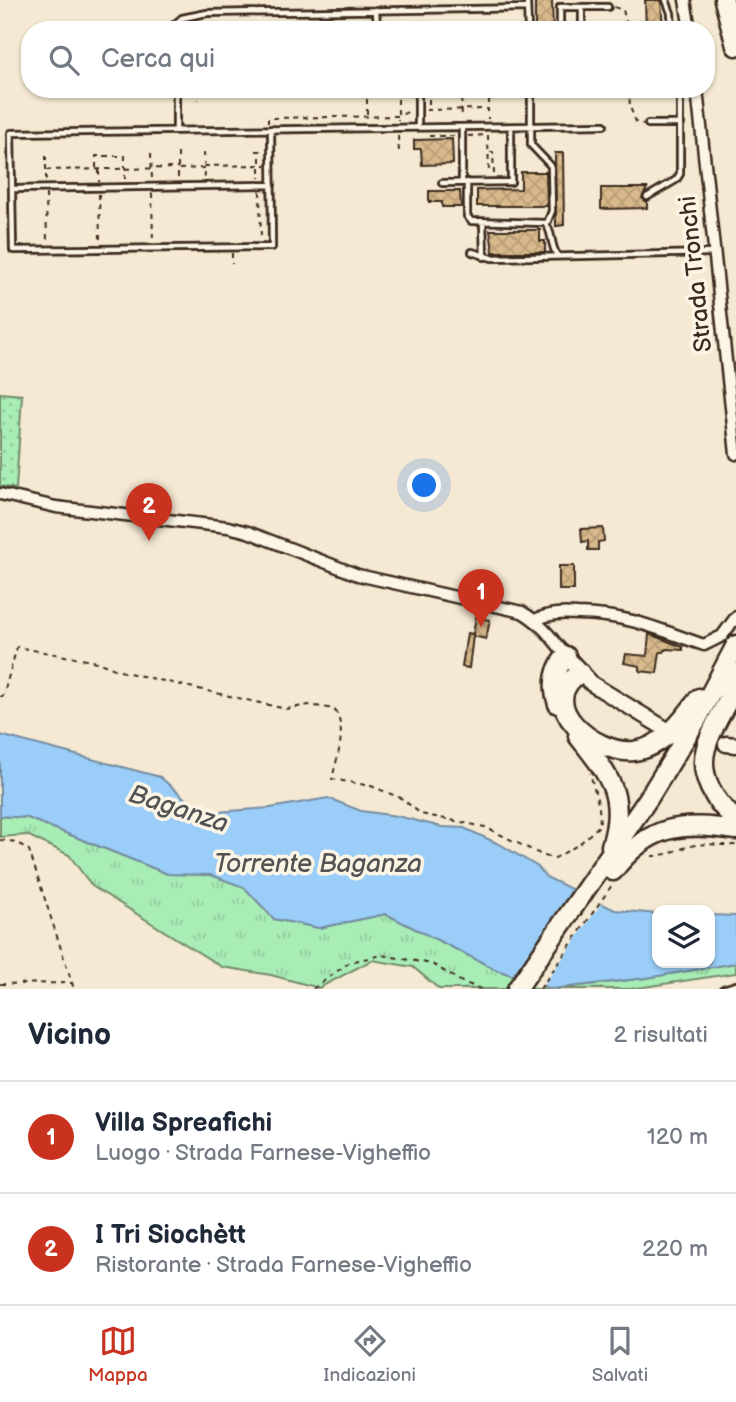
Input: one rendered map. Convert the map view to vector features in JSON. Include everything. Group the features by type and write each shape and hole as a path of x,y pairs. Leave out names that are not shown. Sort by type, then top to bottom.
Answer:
{"highway":[{"path":"724,0 736,46"},
{"path":"580,673 570,679 564,688 562,697 566,712 581,733 600,745 634,751 663,739 692,708 735,647"},
{"path":"517,989 607,874 735,647"},
{"path":"566,656 558,664 554,683 562,715 601,764 618,800 616,830 607,874"},
{"path":"530,989 681,768 736,672"},
{"path":"736,672 727,702 708,742 704,762 714,796 736,819"},
{"path":"607,874 642,843 664,830 692,825 736,830"}],"street":[{"path":"685,0 688,21"},
{"name":"Strada Tronchi","path":"698,98 736,454"},
{"path":"0,494 56,507 228,527 248,532 358,575 522,612 535,620 592,684 664,728"},
{"path":"535,620 552,613 609,615 647,623 704,645 722,636 736,617"}],"lane":[{"path":"666,0 671,21"},
{"path":"178,21 207,13 527,5 528,21"},
{"path":"560,21 560,7 608,7"},
{"path":"582,7 582,21"},
{"path":"376,10 377,21"},
{"path":"176,98 176,131"},
{"path":"418,98 418,128"},
{"path":"531,98 531,145 551,166 552,209 547,223 557,256"},
{"path":"647,197 680,176 680,98"},
{"path":"648,124 681,124"},
{"path":"271,130 272,247 13,250 11,133 604,125"},
{"path":"442,183 512,182 511,126"},
{"path":"462,127 468,218 475,222 547,223"},
{"path":"12,189 272,185"},
{"path":"483,222 484,257"},
{"path":"472,252 484,257 714,253"},
{"path":"723,989 736,985"}],"path":[{"path":"608,7 624,10 626,21"},
{"path":"367,98 367,116"},
{"path":"429,98 429,110"},
{"path":"461,98 462,127"},
{"path":"488,109 489,98"},
{"path":"630,98 633,118 639,123 648,124"},
{"path":"256,151 260,151 261,247"},
{"path":"204,152 205,184"},
{"path":"489,152 493,152 494,182"},
{"path":"151,153 153,246"},
{"path":"178,153 178,185"},
{"path":"46,155 47,248"},
{"path":"100,247 96,156 125,156 125,187"},
{"path":"46,170 205,168"},
{"path":"232,251 232,264"},
{"path":"0,696 3,695 8,681 17,647 97,662 120,671 286,709 309,705 334,709 340,717 341,743 332,779 370,786 401,798 421,814 485,827 544,856 555,858 578,845 600,825 600,807 589,765"},
{"path":"0,840 16,842 29,850 74,989"},
{"path":"652,856 698,845 736,845"},
{"path":"540,989 607,874"},
{"path":"313,989 350,962 382,955 432,964 462,982 482,989"},
{"path":"0,984 72,983"}],"green space":[{"path":"0,393 22,395 16,489 0,486"},
{"path":"0,816 28,818 168,874 211,875 244,887 274,919 319,928 386,914 497,970 552,989 439,989 413,967 372,960 319,988 271,975 222,967 92,886 69,855 27,835 0,837"},
{"path":"736,963 736,973 631,989 556,989 646,978"}],"water":[{"name":"Torrente Baganza","path":"0,735 160,777 202,813 270,808 328,798 361,811 442,827 464,828 501,845 538,867 546,877 615,910 652,914 652,968 706,968 552,989 497,970 386,914 319,928 274,919 244,887 211,875 168,874 28,818 0,816"},
{"name":"Torrente Baganza","path":"715,915 736,916 736,963 715,966"}],"pier":[{"path":"576,888 603,901 541,989 513,979"}],"building":[{"path":"535,0 552,0 553,21 535,21"},
{"path":"645,0 661,0 662,21 646,21"},
{"path":"452,139 453,164 422,165 421,149 414,149 414,140"},
{"path":"555,153 563,153 564,225 556,226"},
{"path":"521,172 546,172 547,206 477,206 477,190 521,189"},
{"path":"601,188 647,188 642,198 647,202 647,208 601,209"},
{"path":"429,191 460,191 461,207 442,207 442,202 429,202"},
{"path":"490,230 540,230 540,241 545,241 545,252 493,252"},
{"path":"603,528 604,541 598,542 598,550 588,550 588,541 582,542 581,529"},
{"path":"559,566 574,566 574,590 559,590"},
{"path":"476,617 490,620 486,639 473,636 469,668 462,667 467,633 473,634"},
{"path":"649,634 683,647 683,650 666,649 660,652 657,673 640,671 640,666 624,663 626,654 647,656"}],"place":[{"name":"I Tri Siochètt","path":"149,541"},
{"name":"Villa Spreafichi","path":"481,627"}],"water label":[{"name":"Baganza","path":"179,808"}]}
